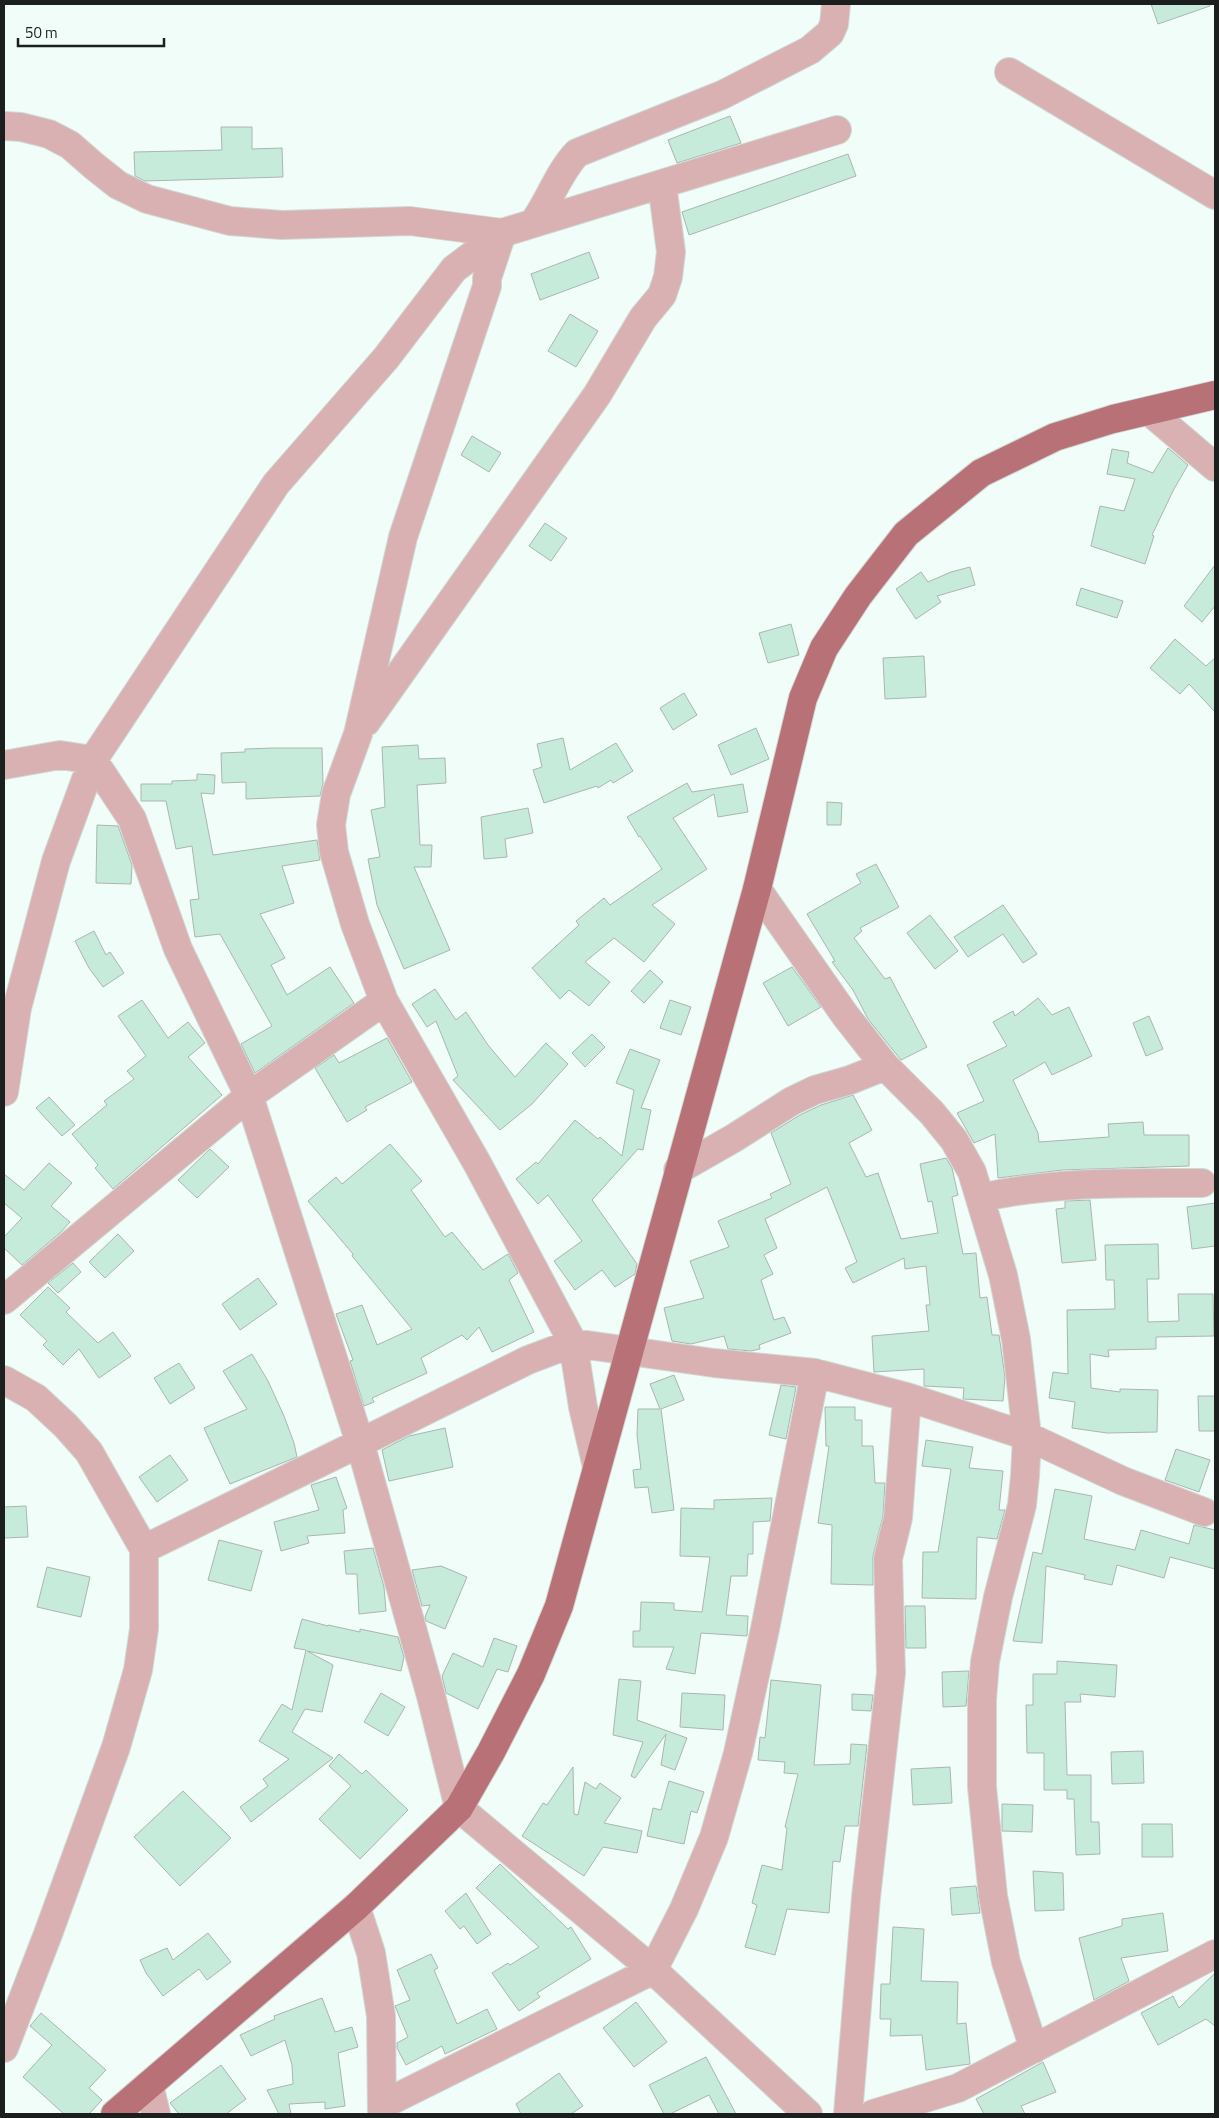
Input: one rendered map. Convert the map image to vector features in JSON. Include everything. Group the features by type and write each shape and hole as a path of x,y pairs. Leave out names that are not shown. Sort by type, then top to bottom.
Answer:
{"main road":[{"path":"115,2114 356,1908 459,1808 491,1752 531,1674 559,1606 757,889 804,698 824,648 858,596 906,534 981,473 1055,437 1113,419 1215,395"}],"street":[{"path":"534,222 543,209 565,166 577,153 722,95 810,50 830,33 834,24 836,4"},
{"path":"1010,72 1215,194"},
{"path":"4,126 21,127 49,134 70,144 94,166 118,184 147,199 230,221 282,225 410,221 502,233"},
{"path":"4,1090 17,1008 56,861 93,760 276,484 386,358 454,268 502,233 836,130"},
{"path":"358,734 596,395 642,318 662,295 668,277 671,252 662,184"},
{"path":"502,233 487,278 487,286 403,537 358,734 336,794 331,825 334,852 355,924 384,1001 477,1163 573,1343 583,1407 597,1467"},
{"path":"1149,411 1215,467"},
{"path":"4,765 60,755 93,760 132,819 178,950 249,1096 360,1443 431,1696 459,1808 653,1970 808,2114"},
{"path":"757,889 845,1015 885,1066 932,1113 954,1140 972,1172 1003,1275 1014,1330 1027,1436 1022,1505 998,1597 985,1662 982,1699 982,1787 993,1896 1006,1962 1034,2049"},
{"path":"4,1300 249,1096 384,1001"},
{"path":"678,1170 734,1138 792,1101 815,1090 850,1080 885,1066"},
{"path":"980,1198 1010,1191 1052,1186 1202,1183"},
{"path":"144,1549 528,1360 573,1343 714,1363 816,1373 907,1397 1027,1436 1124,1482 1204,1512"},
{"path":"356,1908 371,1953 381,2016 382,2110 653,1970 684,1909 714,1837 738,1753 767,1620 816,1373"},
{"path":"4,1380 36,1398 66,1426 89,1452 144,1549 144,1629 138,1670 113,1756 4,2048"},
{"path":"848,2114 867,1888 891,1673 888,1559 898,1518 907,1397"},
{"path":"873,2114 958,2088 1215,1954"},
{"path":"149,2085 156,2114"}],"building":[{"path":"1151,4 1210,4 1210,6 1158,24"},
{"path":"730,116 741,143 677,163 668,140"},
{"path":"221,127 252,127 252,149 282,148 283,177 145,181 135,176 134,152 222,150"},
{"path":"848,154 856,176 689,235 682,212"},
{"path":"589,252 599,278 540,300 531,274"},
{"path":"570,314 598,331 576,367 548,351"},
{"path":"472,436 501,453 489,472 461,455"},
{"path":"1168,448 1188,465 1152,535 1154,536 1145,564 1091,546 1100,506 1124,511 1135,479 1107,474 1112,449 1129,452 1127,463 1153,473"},
{"path":"545,523 567,538 551,561 529,546"},
{"path":"1215,565 1215,606 1202,622 1184,606"},
{"path":"970,567 975,585 937,596 941,602 916,619 896,589 921,572 928,582 951,572"},
{"path":"1081,588 1123,601 1117,618 1076,605"},
{"path":"791,624 799,655 768,663 759,633"},
{"path":"1175,639 1206,666 1215,658 1215,712 1189,684 1180,694 1150,668"},
{"path":"924,656 926,697 885,699 883,658"},
{"path":"684,693 697,715 673,730 660,708"},
{"path":"756,728 769,759 731,775 718,745"},
{"path":"563,738 570,770 616,743 633,771 613,783 611,780 598,788 597,786 544,803 533,770 542,767 537,744"},
{"path":"418,745 419,759 445,758 446,783 417,785 420,845 432,845 431,867 414,867 450,950 404,969 377,905 368,859 380,857 371,810 385,807 382,747"},
{"path":"322,748 323,784 320,796 246,799 246,782 222,783 221,753 245,752 245,749"},
{"path":"197,774 215,775 214,794 201,793 213,855 317,840 320,860 282,866 294,903 260,914 285,958 271,965 287,995 330,967 354,1003 255,1073 241,1044 272,1026 220,934 195,937 190,900 199,899 192,846 176,849 166,801 141,801 141,784 172,784 172,781 197,780"},
{"path":"687,783 692,792 743,784 748,812 718,817 714,794 673,818 707,869 652,905 675,924 644,962 614,938 585,962 610,982 589,1006 569,990 560,999 532,968 579,925 576,921 604,898 610,905 662,869 627,817"},
{"path":"827,802 842,803 841,825 827,825"},
{"path":"528,808 533,833 505,839 507,857 484,859 481,817"},
{"path":"97,825 118,826 132,865 131,884 96,883"},
{"path":"876,864 899,907 860,928 862,931 854,938 885,979 890,977 927,1047 901,1060 868,1019 853,990 832,962 835,961 807,914 861,883 856,874"},
{"path":"1003,905 1037,954 1023,963 1003,934 968,957 954,937"},
{"path":"930,915 958,951 935,969 907,933"},
{"path":"94,931 106,955 110,952 124,973 103,987 89,968 75,941"},
{"path":"792,967 821,1007 788,1026 763,983"},
{"path":"650,970 663,982 644,1003 631,991"},
{"path":"435,989 456,1020 466,1012 488,1045 515,1077 546,1043 568,1064 532,1104 500,1130 453,1080 458,1076 436,1021 427,1027 412,1004"},
{"path":"1038,998 1052,1015 1069,1007 1092,1056 1052,1075 1045,1062 1013,1080 1038,1133 1039,1142 1109,1137 1108,1124 1143,1122 1144,1135 1189,1135 1189,1166 1062,1170 998,1178 995,1134 974,1143 957,1113 984,1101 967,1065 1007,1046 993,1022 1013,1011 1015,1016"},
{"path":"142,1000 168,1038 188,1022 205,1043 188,1057 222,1095 113,1189 95,1168 98,1165 72,1134 107,1105 104,1101 134,1079 127,1071 146,1056 118,1016"},
{"path":"670,1000 691,1007 681,1035 660,1028"},
{"path":"1149,1016 1163,1049 1146,1056 1133,1023"},
{"path":"592,1034 605,1047 585,1067 572,1053"},
{"path":"387,1038 412,1082 365,1107 367,1110 347,1122 315,1068 334,1055 339,1063"},
{"path":"630,1049 660,1060 641,1108 651,1110 643,1150 638,1149 592,1200 637,1264 635,1274 615,1287 602,1270 575,1290 554,1261 582,1241 548,1195 538,1204 516,1179 536,1162 538,1164 575,1120 598,1139 600,1137 622,1156 634,1090 616,1083"},
{"path":"853,1095 872,1130 849,1143 866,1177 878,1173 901,1239 938,1233 932,1201 928,1202 920,1164 946,1158 952,1168 958,1195 952,1197 963,1254 976,1253 980,1298 987,1297 992,1335 999,1335 1005,1377 1003,1401 963,1399 964,1388 924,1386 924,1369 874,1372 872,1336 929,1331 926,1305 930,1305 926,1266 905,1269 904,1258 853,1283 845,1268 857,1262 827,1187 765,1219 777,1248 764,1255 773,1274 761,1280 774,1320 784,1317 791,1333 759,1345 760,1349 751,1351 728,1349 724,1336 691,1344 672,1341 664,1308 704,1298 690,1261 729,1247 718,1221 772,1198 770,1194 791,1184 771,1133 800,1115 821,1105"},
{"path":"49,1097 75,1125 62,1136 36,1108"},
{"path":"390,1144 422,1181 411,1190 445,1237 452,1232 483,1270 508,1254 518,1273 509,1280 534,1332 492,1352 479,1327 467,1340 462,1335 421,1358 427,1373 372,1398 374,1402 364,1406 350,1361 353,1360 336,1314 362,1305 377,1345 412,1329 352,1256 353,1254 308,1201 336,1177 342,1184"},
{"path":"210,1149 229,1167 197,1198 178,1180"},
{"path":"49,1163 72,1183 51,1206 70,1222 22,1265 4,1248 4,1237 22,1218 4,1203 4,1174 24,1190"},
{"path":"1090,1200 1096,1260 1062,1263 1056,1209 1065,1208 1065,1201"},
{"path":"1215,1203 1215,1246 1192,1249 1187,1207"},
{"path":"118,1234 134,1251 105,1278 89,1262"},
{"path":"1158,1244 1159,1279 1147,1279 1148,1322 1179,1321 1178,1294 1213,1294 1214,1336 1156,1337 1156,1349 1108,1350 1109,1357 1090,1354 1091,1388 1120,1392 1120,1389 1158,1390 1157,1432 1107,1433 1072,1428 1075,1402 1049,1398 1053,1372 1068,1374 1067,1310 1115,1309 1114,1280 1106,1280 1105,1245"},
{"path":"73,1263 81,1272 58,1293 48,1283"},
{"path":"258,1278 277,1304 240,1330 222,1304"},
{"path":"48,1287 70,1308 66,1312 98,1343 113,1332 131,1356 99,1378 79,1349 63,1365 43,1345 47,1341 20,1315"},
{"path":"252,1354 268,1381 284,1416 297,1457 230,1484 204,1428 247,1409 223,1371"},
{"path":"179,1363 195,1388 170,1404 154,1378"},
{"path":"674,1375 684,1400 661,1409 674,1510 652,1513 648,1487 635,1488 633,1470 641,1469 637,1435 638,1409 660,1409 650,1384"},
{"path":"781,1385 796,1387 786,1439 769,1435"},
{"path":"1198,1396 1215,1396 1215,1431 1199,1431"},
{"path":"825,1407 855,1407 855,1420 862,1420 862,1446 873,1446 875,1483 885,1483 883,1516 873,1556 873,1585 831,1584 832,1525 818,1523 829,1446 826,1446"},
{"path":"445,1428 453,1467 389,1481 382,1450 409,1436"},
{"path":"926,1440 973,1447 969,1468 1003,1471 999,1510 1005,1510 997,1539 977,1537 976,1599 922,1598 923,1552 938,1552 951,1469 922,1466"},
{"path":"1176,1449 1210,1460 1199,1492 1165,1480"},
{"path":"170,1455 188,1480 157,1502 139,1477"},
{"path":"336,1477 347,1508 343,1510 345,1533 307,1536 309,1543 281,1551 274,1522 319,1510 311,1485"},
{"path":"1055,1489 1092,1496 1084,1539 1135,1550 1141,1530 1189,1544 1194,1525 1215,1530 1215,1569 1170,1557 1164,1578 1117,1565 1112,1585 1084,1579 1085,1575 1046,1566 1042,1643 1013,1641 1033,1552 1042,1554"},
{"path":"772,1498 770,1521 753,1522 753,1554 748,1554 747,1576 731,1576 726,1615 748,1616 747,1636 701,1633 695,1674 666,1669 674,1647 633,1647 633,1631 640,1631 641,1602 674,1603 674,1610 702,1612 710,1557 680,1556 681,1508 714,1509 714,1500"},
{"path":"26,1506 28,1537 4,1538 4,1507"},
{"path":"219,1540 262,1551 251,1591 208,1580"},
{"path":"373,1548 384,1587 386,1611 359,1614 357,1574 346,1574 344,1551"},
{"path":"441,1566 467,1577 445,1629 426,1621 425,1617 430,1605 422,1606 412,1570"},
{"path":"47,1567 90,1577 81,1617 37,1607"},
{"path":"905,1606 925,1606 926,1648 906,1648"},
{"path":"302,1619 360,1632 360,1629 398,1637 404,1657 401,1671 307,1651 333,1665 322,1712 305,1709 292,1732 333,1758 251,1822 240,1807 268,1786 263,1779 289,1759 259,1741 282,1704 292,1710 306,1650 294,1648"},
{"path":"494,1638 517,1646 508,1672 497,1669 478,1709 446,1693 442,1676 453,1653 483,1667"},
{"path":"1057,1661 1117,1665 1115,1697 1080,1694 1081,1702 1065,1702 1067,1775 1091,1775 1091,1822 1099,1822 1100,1854 1076,1855 1074,1799 1067,1799 1067,1790 1044,1790 1044,1753 1027,1753 1026,1705 1033,1705 1033,1674 1057,1674"},
{"path":"969,1671 966,1706 943,1707 942,1672"},
{"path":"619,1679 641,1681 637,1720 687,1738 675,1770 661,1765 666,1734 635,1778 631,1776 643,1742 613,1735"},
{"path":"771,1680 821,1685 814,1765 850,1764 851,1744 867,1745 858,1826 845,1826 840,1862 833,1861 829,1913 787,1909 775,1955 745,1947 757,1905 752,1903 762,1865 782,1870 787,1828 785,1827 798,1774 784,1773 785,1762 758,1760 760,1737 765,1738"},
{"path":"381,1693 405,1707 388,1736 364,1722"},
{"path":"682,1693 725,1695 723,1730 680,1727"},
{"path":"852,1694 873,1695 871,1711 852,1710"},
{"path":"1143,1751 1144,1783 1112,1784 1111,1752"},
{"path":"339,1754 362,1774 366,1770 408,1810 360,1859 319,1819 351,1786 329,1766"},
{"path":"573,1767 574,1814 578,1815 585,1782 596,1789 600,1783 621,1798 604,1823 642,1831 637,1853 603,1847 584,1876 522,1836 543,1803 547,1805"},
{"path":"950,1767 952,1803 913,1805 911,1769"},
{"path":"669,1781 704,1792 697,1813 691,1811 684,1844 647,1836 653,1808 661,1810"},
{"path":"183,1791 231,1838 180,1886 134,1837"},
{"path":"1002,1804 1033,1805 1032,1832 1002,1831"},
{"path":"1142,1824 1172,1824 1173,1857 1142,1857"},
{"path":"500,1864 568,1929 571,1927 591,1959 537,1993 540,1997 519,2011 492,1973 508,1963 510,1965 539,1947 476,1888"},
{"path":"1033,1871 1063,1873 1064,1910 1035,1911"},
{"path":"976,1886 980,1913 952,1915 950,1888"},
{"path":"466,1893 491,1934 477,1944 464,1926 460,1929 445,1911"},
{"path":"1163,1913 1168,1951 1121,1958 1129,1981 1094,2000 1079,1938 1122,1926 1122,1919"},
{"path":"893,1927 924,1929 921,1981 958,1982 957,2024 966,2023 970,2064 926,2070 922,2035 890,2036 891,2019 880,2019 881,1984 890,1984"},
{"path":"208,1933 231,1962 207,1980 199,1969 163,1996 146,1973 140,1960 167,1948 173,1960"},
{"path":"431,1954 438,1968 434,1970 457,2024 487,2009 497,2029 445,2054 442,2046 406,2065 397,2048 397,2043 408,2037 395,2006 410,2000 397,1970"},
{"path":"1215,1973 1215,2026 1206,2019 1158,2045 1141,2013 1173,1996 1179,2008"},
{"path":"322,1998 335,2032 352,2027 358,2047 338,2053 345,2106 325,2109 325,2102 289,2104 291,2114 279,2114 267,2090 293,2084 292,2065 285,2040 251,2056 240,2035 275,2019 274,2016"},
{"path":"636,2002 667,2042 634,2067 603,2028"},
{"path":"41,2013 106,2070 89,2088 102,2100 89,2114 64,2114 23,2077 52,2045 30,2026"},
{"path":"706,2057 736,2114 719,2114 709,2095 670,2114 664,2114 649,2085"},
{"path":"1043,2062 1056,2092 1021,2106 1025,2114 984,2114 976,2099"},
{"path":"221,2065 246,2099 226,2114 179,2114 170,2103"},
{"path":"559,2073 583,2106 571,2114 521,2114 516,2104"}]}
